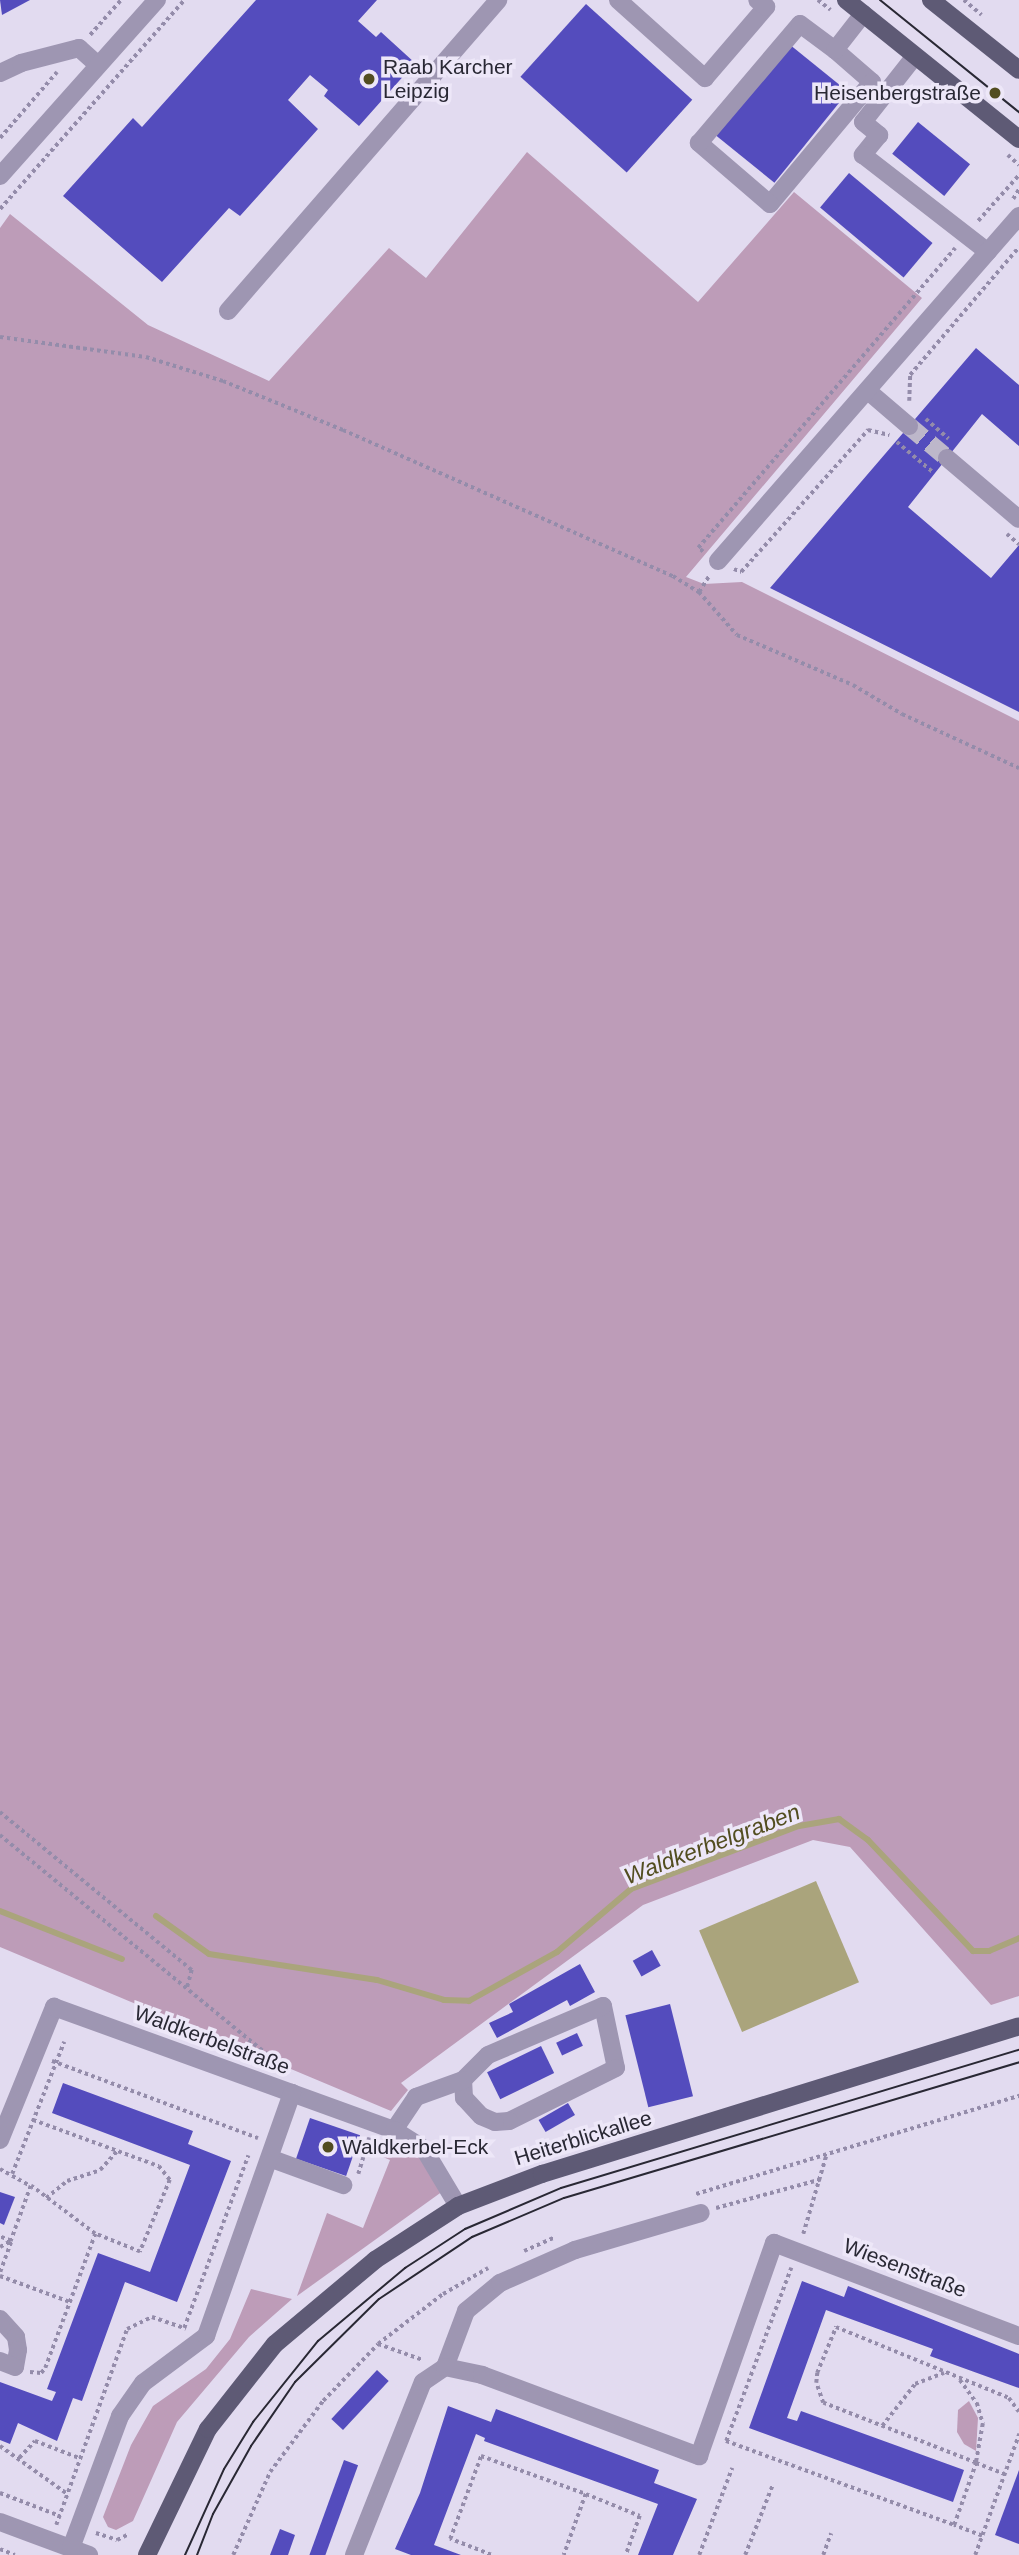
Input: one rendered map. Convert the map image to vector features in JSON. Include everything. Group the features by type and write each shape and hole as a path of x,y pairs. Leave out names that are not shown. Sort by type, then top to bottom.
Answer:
{"main road":[{"path":"846,0 1019,139"},
{"path":"931,0 1019,70"},
{"name":"Heiterblickallee","path":"147,2555 208,2429 268,2353 375,2260 458,2206 542,2174 1019,2026"}],"street":[{"path":"0,176 97,64 157,0"},
{"path":"228,311 498,0"},
{"path":"618,0 705,78 766,7 757,0"},
{"path":"835,50 863,14"},
{"path":"800,24 835,50 872,82 770,204 699,143 800,24"},
{"path":"4,66 79,48 97,64"},
{"path":"915,56 863,122 878,135 863,155 988,252"},
{"path":"715,565 1019,216"},
{"path":"869,391 909,426"},
{"path":"947,458 1019,519"},
{"path":"394,2130 416,2097 463,2080 488,2055 603,2006 616,2068 509,2121 495,2122 481,2116 464,2098 463,2080"},
{"name":"Waldkerbelstraße","path":"0,2140 54,2007 293,2085 394,2130 424,2149 458,2206"},
{"path":"71,2548 120,2416 143,2383 206,2336 274,2152 293,2085"},
{"path":"274,2152 343,2186"},
{"path":"354,2555 423,2382 445,2367 461,2319 493,2287 559,2256 701,2213"},
{"name":"Wiesenstraße","path":"707,2433 775,2243 1019,2336"},
{"path":"0,2319 16,2337 7,2364"},
{"path":"445,2367 482,2375 699,2456 707,2433"},
{"path":"0,2522 89,2555"}],"path":[{"path":"0,138 121,0"},
{"path":"0,209 184,0"},
{"path":"888,434 868,430 741,572 715,565 698,548 1019,175"},
{"path":"911,405 906,398 911,374 1019,247"},
{"path":"0,337 146,358 223,381 673,576 699,592 737,635 873,694 902,714 1019,768"},
{"path":"699,592 715,565"},
{"path":"0,1812 192,1970 187,1989"},
{"path":"0,1835 187,1989 293,2085"},
{"path":"12,2174 64,2042"},
{"path":"34,2054 256,2137 274,2152"},
{"path":"0,2169 31,2186 96,2234 140,2252 170,2180 159,2166 33,2120"},
{"path":"343,2186 356,2190 374,2123"},
{"path":"184,2328 259,2127"},
{"path":"46,2197 67,2181 100,2170 117,2151"},
{"path":"726,2441 797,2251 822,2179 826,2156"},
{"path":"701,2213 822,2179"},
{"path":"31,2186 0,2274 70,2302"},
{"path":"7,2364 41,2373 96,2234"},
{"path":"0,2237 11,2241"},
{"path":"0,2247 11,2241"},
{"path":"1005,2474 833,2408 818,2393 817,2373 836,2327 917,2357 922,2364 1009,2398 1019,2412"},
{"path":"378,2344 445,2367"},
{"path":"881,2427 915,2384 944,2373"},
{"path":"954,2525 976,2463 983,2424 977,2403 959,2379"},
{"path":"707,2433 982,2536"},
{"path":"19,2458 37,2442 39,2434"},
{"path":"975,2555 1019,2434"},
{"path":"37,2442 79,2458"},
{"path":"0,2446 66,2493"},
{"path":"491,2555 450,2539 481,2456 640,2516 626,2555"},
{"path":"699,2555 732,2468"},
{"path":"745,2555 773,2484"},
{"path":"0,2493 80,2524 102,2537 117,2540 127,2535"},
{"path":"564,2555 586,2494"},
{"path":"823,2555 831,2533"},
{"path":"0,2549 16,2555"}],"shaded area":[{"path":"527,152 698,302 794,192 922,298 686,577 704,584 742,582 1019,721 1019,1996 991,2005 850,1847 813,1840 643,1905 401,2083 408,2090 391,2111 0,1947 0,228 10,214 148,325 269,381 389,248 426,278"},
{"path":"816,1881 859,1982 742,2032 699,1931"},
{"path":"385,2134 419,2153 443,2191 297,2296 327,2213 363,2228 390,2160 376,2154"},
{"path":"251,2289 292,2299 249,2337 177,2422 133,2521 116,2530 108,2527 103,2517 131,2445 153,2406 206,2369 230,2339"},
{"path":"969,2401 978,2418 976,2451 964,2444 957,2432 958,2410"}],"building":[{"path":"0,0 30,0 2,15"},
{"path":"256,0 377,0 358,21 376,37 381,32 415,63 359,126 324,96 328,90 310,75 288,100 318,129 240,216 229,208 162,282 63,196 133,118 142,127"},
{"path":"586,4 692,100 627,173 520,77"},
{"path":"789,44 848,92 774,183 715,135"},
{"path":"918,122 970,164 944,196 892,154"},
{"path":"849,173 932,243 904,278 820,207"},
{"path":"976,348 1019,385 1019,446 982,414 908,507 991,578 1019,545 1019,712 770,588"},
{"path":"652,1950 661,1966 641,1976 633,1961"},
{"path":"580,1964 595,1992 570,2006 567,2000 497,2038 489,2023 513,2012 509,2004"},
{"path":"670,2004 693,2096 648,2107 625,2015"},
{"path":"577,2033 583,2046 562,2055 556,2043"},
{"path":"541,2046 554,2073 500,2099 487,2072"},
{"path":"63,2083 193,2131 188,2144 231,2161 177,2302 125,2282 82,2401 73,2398 57,2441 18,2423 10,2444 0,2440 0,2382 52,2401 56,2392 47,2389 98,2253 150,2272 190,2165 52,2113"},
{"path":"568,2103 575,2115 546,2132 539,2120"},
{"name":"Waldkerbel-Eck","path":"310,2118 360,2135 346,2176 296,2159"},
{"path":"0,2192 15,2197 4,2225 0,2223"},
{"path":"802,2281 844,2297 848,2286 1019,2354 1019,2388 930,2356 933,2349 826,2310 787,2418 797,2421 801,2411 964,2470 953,2502 749,2428"},
{"path":"377,2370 389,2381 343,2430 331,2419"},
{"path":"448,2406 491,2422 496,2409 659,2470 654,2483 697,2499 673,2555 638,2555 658,2504 484,2441 485,2438 476,2434 434,2545 461,2555 411,2555 395,2549 420,2493"},
{"path":"344,2460 358,2465 325,2555 309,2555"},
{"path":"1019,2470 1019,2544 995,2535"},
{"path":"280,2529 295,2535 288,2555 270,2555"}],"waterway":[{"name":"Waldkerbelgraben","path":"156,1916 209,1954 377,1980 444,2000 469,2001 557,1952 631,1889 799,1826 839,1819 868,1840 973,1951 989,1951 1019,1938"},
{"name":"Waldkerbelgraben","path":"0,1911 122,1959"}],"tunnel":[{"path":"909,426 947,458"}],"tram line":[{"path":"880,0 1019,112"},
{"path":"185,2555 224,2469 253,2422 318,2341 405,2268 465,2229 561,2188 1019,2050"},
{"path":"197,2555 213,2514 251,2446 295,2382 379,2299 472,2237 564,2198 1019,2062"}],"place":[{"name":"Raab Karcher Leipzig","path":"369,79"},
{"name":"Heisenbergstraße","path":"995,93"},
{"name":"Waldkerbel-Eck","path":"328,2147"}]}
